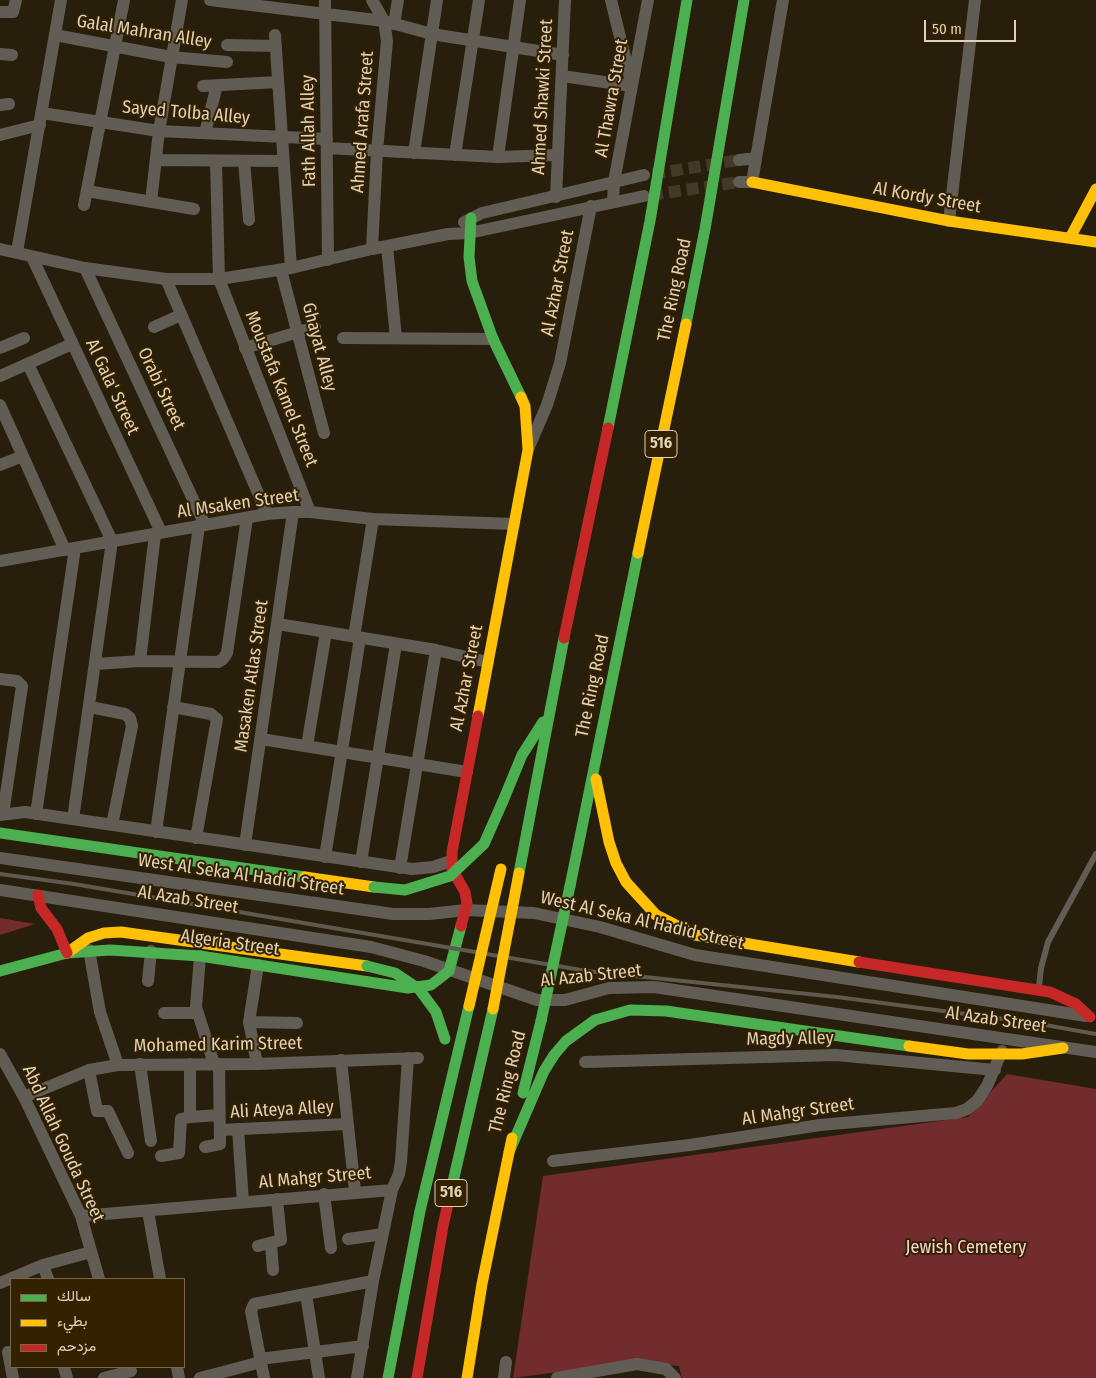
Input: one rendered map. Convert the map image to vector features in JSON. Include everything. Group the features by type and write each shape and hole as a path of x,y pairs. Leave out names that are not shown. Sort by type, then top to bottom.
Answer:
{"main road":[{"name":"The Ring Road","path":"417,1378 443,1226 493,1009 549,712 650,221 687,0"},
{"name":"The Ring Road","path":"467,1378 482,1284 509,1152 541,1021 570,886 705,229 744,0"},
{"name":"Al Kordy Street","path":"752,182 949,221 1096,242"},
{"path":"1070,238 1096,189"},
{"name":"Al Azhar Street","path":"466,910 465,892 454,876 451,860 528,450 525,406 493,339 472,281 469,257 471,218"},
{"path":"0,834 405,890 436,883 462,867 484,844 522,755 549,712"},
{"path":"594,770 616,863 626,882 640,900 656,915 675,926 695,934 716,939 1038,990 1068,999 1093,1018"},
{"path":"388,1378 420,1211 506,858 528,831"},
{"path":"38,895 41,908 57,930 67,953 88,938 104,933 121,932 382,968 408,980 419,989 436,1012 445,1039 450,1084"},
{"path":"449,970 466,910"},
{"name":"Algeria Street","path":"0,971 67,953 89,950 151,951 200,956 416,989 431,985 449,970"},
{"path":"509,1152 544,1071 554,1055 566,1042 587,1025 612,1014 630,1010 666,1011 779,1029 968,1054 1001,1055 1063,1048"}],"street":[{"path":"0,12 13,12 16,0"},
{"path":"17,252 61,0"},
{"path":"84,206 124,0"},
{"path":"151,202 158,131 182,0"},
{"path":"210,0 291,5 325,14 389,23 432,34 563,55"},
{"name":"Fath Allah Alley","path":"324,0 328,260"},
{"name":"Ahmed Arafa Street","path":"372,0 389,23 377,151 372,249"},
{"path":"389,23 398,0"},
{"path":"414,153 437,0"},
{"path":"456,155 479,0"},
{"path":"498,157 520,0"},
{"name":"Ahmed Shawki Street","path":"556,196 565,0"},
{"path":"562,76 632,86 611,0"},
{"name":"Al Thawra Street","path":"613,202 614,182 648,0"},
{"path":"739,182 752,182 783,0"},
{"path":"949,221 975,0"},
{"name":"Galal Mahran Alley","path":"56,35 171,57 227,62"},
{"name":"Ghayat Alley","path":"227,45 276,41 282,138 286,269 297,333 324,433"},
{"path":"203,86 278,82"},
{"path":"205,134 217,85"},
{"path":"0,135 41,119"},
{"name":"Sayed Tolba Alley","path":"41,119 100,122 158,131 282,138 377,151 498,157 558,155"},
{"path":"739,160 756,158"},
{"path":"156,160 283,161"},
{"name":"Moustafa Kamel Street","path":"216,161 219,279 310,512"},
{"path":"244,161 249,220"},
{"path":"448,234 471,218 482,213 644,175"},
{"path":"87,190 194,209"},
{"path":"0,249 84,268 166,279 219,279 286,269 372,249 448,234 469,233 644,196"},
{"name":"Al Azhar Street","path":"528,450 547,404 560,363 591,206"},
{"path":"387,246 396,338"},
{"name":"Al Gala' Street","path":"32,257 158,533"},
{"name":"Orabi Street","path":"84,268 202,526"},
{"path":"166,279 267,514"},
{"path":"154,327 181,315"},
{"path":"245,348 315,327"},
{"path":"0,348 24,338"},
{"path":"344,338 493,339"},
{"path":"0,376 72,344"},
{"path":"28,364 112,541 73,819"},
{"path":"0,405 23,456 70,549 36,814"},
{"path":"0,466 23,456"},
{"name":"Al Msaken Street","path":"0,561 267,514 293,512 373,519 514,524"},
{"name":"Masaken Atlas Street","path":"245,845 293,512"},
{"path":"96,664 140,660 218,662 227,653 247,518"},
{"path":"325,856 342,751 373,519"},
{"path":"156,832 202,526"},
{"path":"140,660 158,533"},
{"path":"278,624 436,650 488,662"},
{"path":"307,746 326,632"},
{"path":"361,862 396,644"},
{"path":"400,868 436,650"},
{"path":"0,679 17,681 22,686 2,814"},
{"path":"90,707 125,714 130,718 132,726 112,825"},
{"path":"174,707 211,714 216,718 196,838"},
{"path":"261,739 417,762 468,772"},
{"name":"West Al Seka Al Hadid Street","path":"2,814 25,812 400,868 424,869 451,860"},
{"name":"West Al Seka Al Hadid Street","path":"0,858 394,914 429,914 466,910 534,913 567,919 695,955 1093,1018"},
{"name":"Al Azab Street","path":"0,890 345,941 398,954 537,1000 565,1000 609,988 654,987 1096,1052"},
{"path":"89,950 100,1012 118,1065"},
{"path":"148,981 151,951"},
{"path":"200,956 197,1013 216,1064 220,1130 220,1146 205,1147"},
{"path":"256,1064 249,1022 258,965"},
{"path":"164,1013 197,1013"},
{"path":"249,1022 297,1023"},
{"name":"Al Mahgr Street","path":"553,1161 690,1145 820,1125 956,1113 967,1109 977,1101 995,1070 1007,1040"},
{"name":"Abd Allah Gouda Street","path":"0,1054 24,1097 81,1216 99,1278"},
{"name":"Magdy Alley","path":"585,1062 836,1055 995,1070"},
{"name":"Mohamed Karim Street","path":"24,1097 89,1070 118,1065 256,1064 413,1058 401,1162 399,1174 392,1190"},
{"path":"341,1060 355,1191"},
{"path":"140,1064 151,1141"},
{"path":"190,1064 190,1117"},
{"path":"89,1070 97,1111 108,1110 128,1153"},
{"path":"161,1156 179,1153 181,1119 219,1116"},
{"name":"Ali Ateya Alley","path":"220,1130 347,1124"},
{"path":"238,1129 243,1202"},
{"name":"Al Mahgr Street","path":"81,1216 355,1191 392,1190 373,1281 358,1378"},
{"path":"324,1194 331,1248"},
{"path":"258,1246 280,1242 277,1199"},
{"path":"148,1211 160,1278"},
{"path":"348,1239 382,1234"},
{"path":"271,1244 273,1270"},
{"path":"12,1278 43,1265 91,1252"},
{"path":"43,1265 48,1278"},
{"path":"264,1378 252,1306 256,1303 373,1281"},
{"path":"306,1294 318,1378"},
{"path":"201,1378 260,1360 363,1346"},
{"path":"6,1352 10,1367"},
{"path":"504,1378 506,1362"},
{"path":"557,1378 632,1365 666,1369 675,1378"},
{"path":"629,1378 632,1365"},
{"path":"104,1378 131,1371"}],"lane":[{"path":"1038,990 1041,968 1048,942 1096,854"}],"green space":[{"path":"0,918 35,924 0,935"},
{"name":"Jewish Cemetery","path":"1007,1074 1096,1089 1096,1378 682,1378 679,1366 633,1362 513,1378 543,1176 968,1117"}],"tunnel":[{"path":"653,174 739,160"},
{"path":"651,195 739,182"}],"railway":[{"path":"0,874 74,884 587,971 837,997 1034,1023 1096,1034"}],"traffic: fast":[{"path":"608,428 650,221 687,0"},
{"path":"686,324 705,229 744,0"},
{"path":"471,218 469,257 472,281 493,339 521,397"},
{"path":"570,886 638,553"},
{"path":"519,873 564,638"},
{"path":"503,801 522,755 543,722"},
{"path":"374,887 405,890 450,876 484,844 503,801"},
{"path":"0,833 305,877"},
{"path":"541,1021 570,886"},
{"path":"0,971 67,953 110,950 200,956 408,988 431,985 449,971 461,926"},
{"path":"367,966 395,973 419,989 436,1012 445,1039"},
{"path":"388,1378 420,1211 469,1006"},
{"path":"452,1186 493,1009"},
{"path":"509,1152 544,1071 554,1055 566,1041 595,1020 630,1010 666,1011 909,1046"},
{"path":"523,1093 541,1021"}],"traffic: slow":[{"path":"752,182 949,221 1096,242"},
{"path":"1070,238 1096,189"},
{"path":"638,553 686,324"},
{"path":"478,716 528,450 525,406 521,397"},
{"path":"596,779 609,842 616,863 626,882 656,915 695,935 859,962"},
{"path":"469,1006 501,869"},
{"path":"493,1009 519,873"},
{"path":"305,877 374,887"},
{"path":"67,953 88,938 104,933 121,932 367,966"},
{"path":"909,1046 968,1054 1022,1054 1063,1048"},
{"path":"467,1378 482,1284 512,1138"}],"traffic: jam":[{"path":"564,638 608,428"},
{"path":"461,926 467,903 465,892 452,869 452,852 478,716"},
{"path":"38,895 41,908 57,929 67,953"},
{"path":"859,962 1050,992 1076,1004 1090,1017"},
{"path":"417,1378 443,1226 452,1186"}]}
